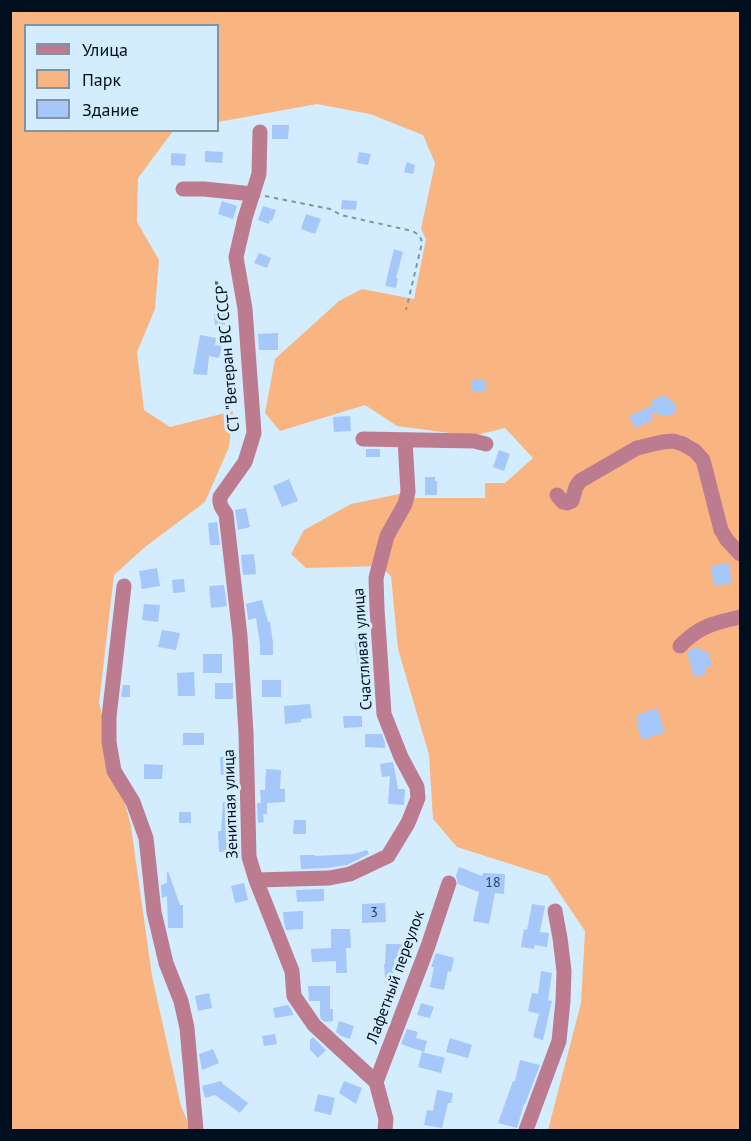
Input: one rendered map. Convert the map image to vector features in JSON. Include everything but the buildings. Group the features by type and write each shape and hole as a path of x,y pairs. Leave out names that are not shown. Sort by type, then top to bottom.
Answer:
{"street":[{"name":"СТ \"Ветеран ВС СССР\"","path":"222,509 219,502 220,497 245,462 254,433 245,309 237,257 245,218 259,174 260,132"},
{"path":"183,189 253,194"},
{"path":"363,439 474,441 486,444"},
{"name":"Счастливая улица","path":"256,880 329,878 350,874 388,856 408,823 418,798 417,787 401,757 384,714 377,609 376,578 387,536 405,504 408,492 405,440"},
{"path":"557,495 563,502 572,501 580,481 637,448 673,441 683,444 695,451 703,460 721,530 741,554"},
{"name":"Зенитная улица","path":"222,509 226,514 240,636 246,733 249,857 292,971 294,996 314,1025 376,1082"},
{"path":"124,586 109,717 109,742 114,771 133,802 146,838 154,912 166,963 181,1001 187,1028 196,1131"},
{"path":"680,646 692,634 716,623 741,617"},
{"name":"Лафетный переулок","path":"376,1082 428,946 449,883"},
{"path":"526,1131 559,1041 564,970 555,911"},
{"path":"376,1082 386,1119 385,1131"}],"path":[{"path":"253,194 330,209 341,215 418,234 422,243 406,310"}],"green space":[{"path":"10,11 740,11 740,1130 548,1130 581,1003 585,931 548,876 457,847 433,819 429,755 398,649 391,576 380,566 306,568 291,554 304,530 351,504 399,494 413,498 485,498 485,483 505,483 533,458 505,428 472,436 397,426 365,405 280,431 265,413 275,359 339,301 362,289 414,299 426,239 421,229 435,163 423,135 370,114 317,104 219,122 219,24 24,24 24,132 172,132 138,178 137,222 159,260 155,309 137,352 144,410 170,427 233,411 229,447 205,502 145,547 114,575 99,703 131,826 152,976 181,1106 191,1130 11,1130"}]}
